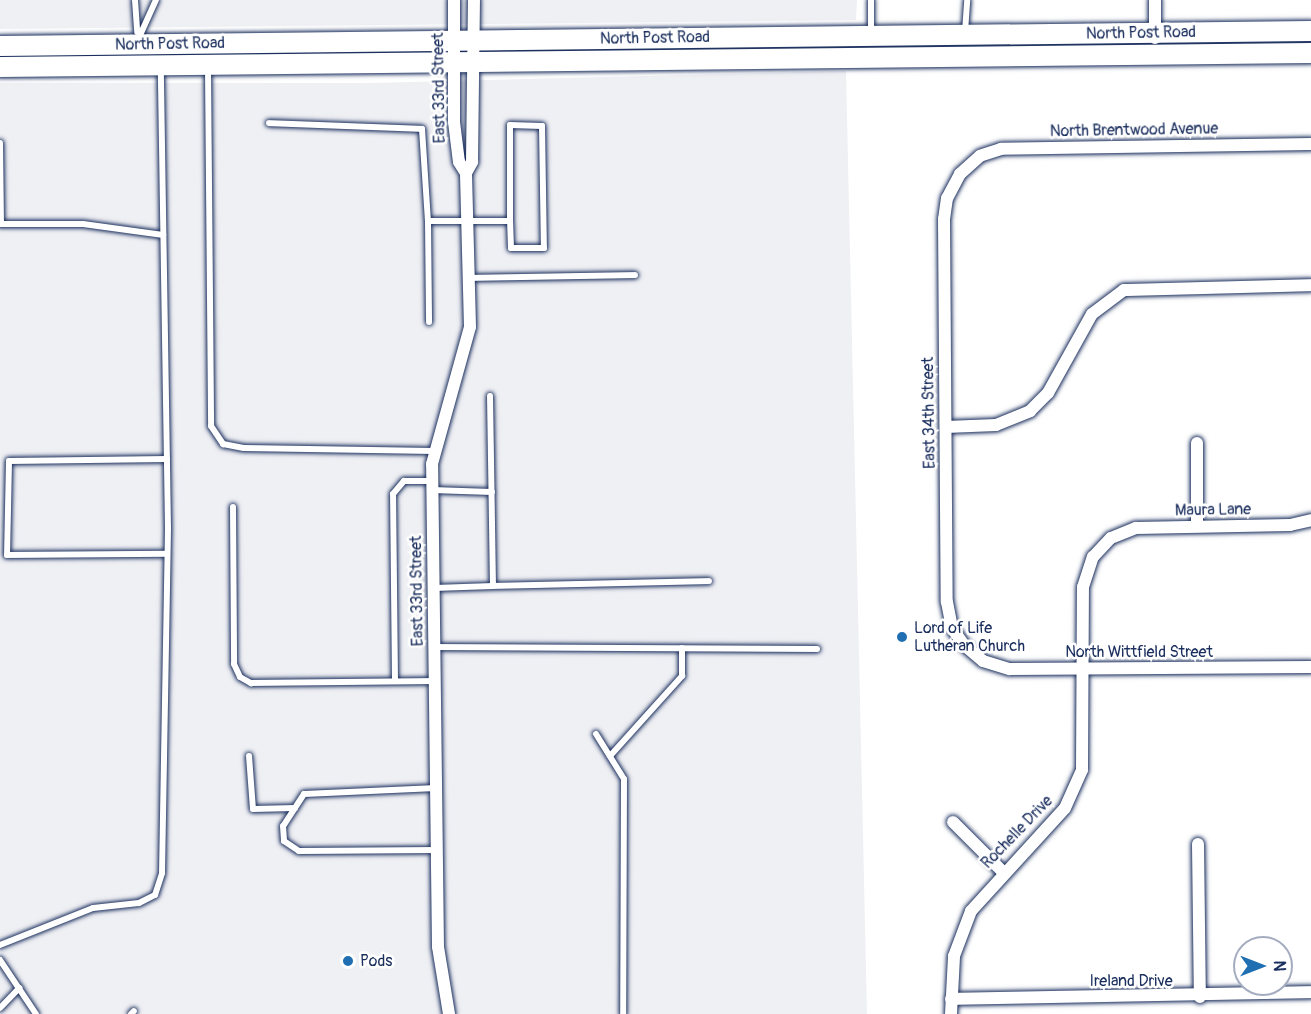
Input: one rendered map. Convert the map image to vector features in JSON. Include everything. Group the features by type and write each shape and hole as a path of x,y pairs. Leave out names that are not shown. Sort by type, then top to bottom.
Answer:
{"main road":[{"name":"North Post Road","path":"0,46 137,39 161,44 1311,31"},
{"name":"North Post Road","path":"0,68 871,56 1311,53"}],"street":[{"name":"East 33rd Street","path":"449,1014 440,968 432,486 434,451 464,358 468,278 466,173 456,142 453,62 454,0"},
{"name":"East 33rd Street","path":"466,173 472,162 474,0"},
{"path":"1155,0 1155,54"},
{"name":"North Brentwood Avenue","path":"963,170 985,154 1011,147 1311,144"},
{"name":"East 34th Street","path":"963,170 949,193 944,214 947,602 952,627 972,652"},
{"path":"946,427 1001,424 1030,411 1048,393 1096,309 1124,290 1311,285"},
{"path":"1197,443 1197,526"},
{"name":"Maura Lane","path":"1116,535 1141,527 1311,520"},
{"name":"Rochelle Drive","path":"951,1014 954,956 964,925 1002,871 1058,816 1075,790 1084,755 1084,576 1093,556 1116,535"},
{"name":"North Wittfield Street","path":"972,652 1005,668 1311,667"},
{"path":"953,822 1002,871"},
{"path":"1198,844 1200,997"},
{"name":"Ireland Drive","path":"951,999 1200,997 1311,992"}],"lane":[{"path":"135,0 137,39"},
{"path":"137,39 156,0"},
{"path":"871,0 871,56"},
{"path":"965,34 967,0"},
{"path":"0,945 93,908 138,903 155,895 162,873 167,459 161,44"},
{"path":"208,65 211,426 223,444 244,448 434,451"},
{"path":"269,123 422,129 428,221 429,322"},
{"path":"510,125 542,126 544,248 511,248 510,222 510,125"},
{"path":"0,143 0,224 83,224 163,235"},
{"path":"428,221 510,222"},
{"path":"468,278 636,275"},
{"path":"490,396 493,586"},
{"path":"167,459 9,461 7,555 167,554"},
{"path":"395,681 393,494 404,481 492,492"},
{"path":"233,507 234,664 240,677 251,683 434,681"},
{"path":"433,588 709,581"},
{"path":"434,647 818,649"},
{"path":"610,756 682,676 682,648"},
{"path":"596,734 624,779 623,1014"},
{"path":"249,756 253,809 295,808"},
{"path":"436,788 304,794 283,826 290,849 437,850"},
{"path":"0,960 36,1014"},
{"path":"0,1008 19,988"}],"shaded area":[{"path":"0,0 857,0 856,20 0,29"},
{"path":"846,71 867,1014 0,1014 0,83 370,83"}],"place":[{"name":"Lord of Life Lutheran Church","path":"902,637"},
{"name":"Pods","path":"348,961"}]}
